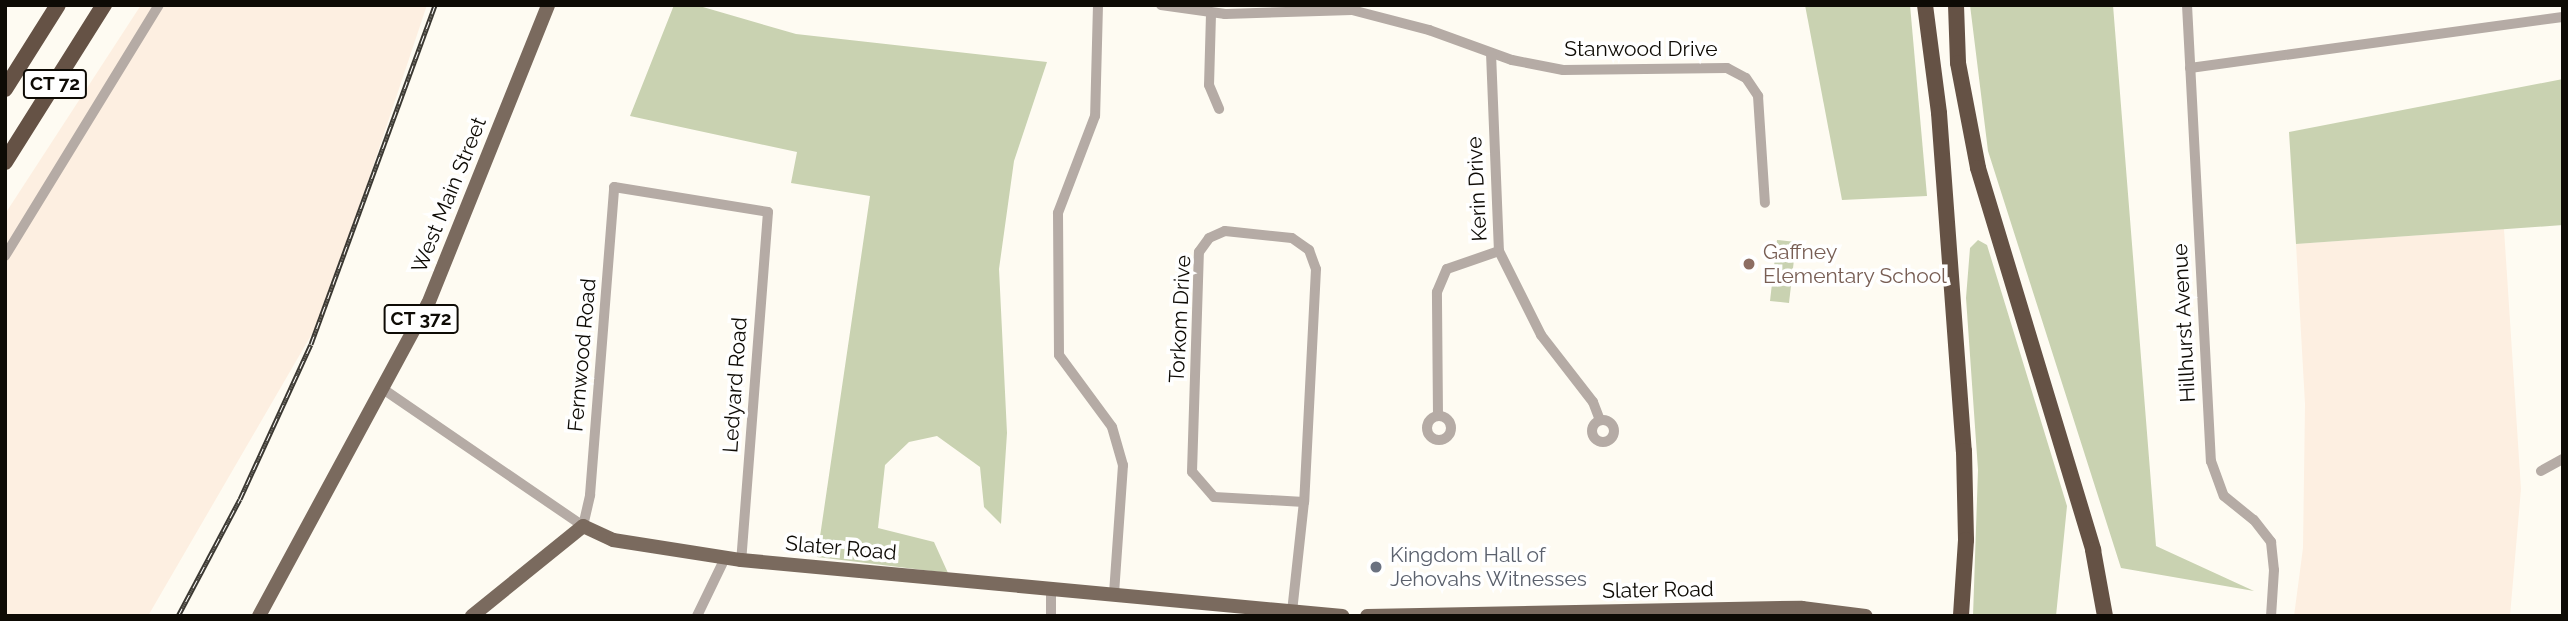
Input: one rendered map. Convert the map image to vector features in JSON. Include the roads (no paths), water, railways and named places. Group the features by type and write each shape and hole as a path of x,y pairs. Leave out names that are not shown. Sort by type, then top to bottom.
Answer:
{"highway":[{"name":"CT 72","path":"5,89 58,5"},
{"name":"CT 72","path":"5,162 104,5"},
{"path":"1925,5 1939,113 1965,484 1961,616"},
{"path":"1936,5 1942,87 1939,113"},
{"path":"1949,5 1978,168 2093,550 2105,616"},
{"path":"1956,5 1956,45"}],"main road":[{"name":"West Main Street","path":"259,616 383,389 438,279 548,5"},
{"name":"Slater Road","path":"583,526 613,540 741,560 1342,616"},
{"path":"472,616 583,526"},
{"name":"Slater Road","path":"1367,616 1816,612 1866,616"}],"street":[{"path":"5,256 159,5"},
{"path":"1098,5 1095,116 1058,213 1059,355 1112,427 1123,465 1114,595"},
{"name":"Stanwood Drive","path":"1161,5 1211,13 1352,10 1491,53 1579,71 1717,66 1737,71 1758,96 1765,203"},
{"name":"Hillhurst Avenue","path":"2187,5 2211,461 2224,496 2254,520 2271,541 2274,563 2271,616"},
{"path":"1211,13 1209,85 1219,109"},
{"path":"2190,68 2563,18"},
{"name":"Kerin Drive","path":"1491,53 1499,251 1541,335 1593,402 1600,420"},
{"name":"Fernwood Road","path":"583,526 590,495 614,187 768,212"},
{"name":"Ledyard Road","path":"741,560 768,212"},
{"name":"Torkom Drive","path":"1292,612 1304,502 1316,269 1309,250 1292,238 1225,230 1209,239 1199,252 1192,472 1214,497 1304,502"},
{"path":"1438,416 1437,292 1447,268 1499,251"},
{"name":"Slater Road","path":"383,389 583,526"},
{"path":"2541,471 2563,458"},
{"path":"697,616 725,558"},
{"path":"1051,589 1051,616"}],"railway":[{"path":"178,616 240,499 311,344 435,5"}],"place":[{"name":"Gaffney Elementary School","path":"1749,264"},
{"name":"Kingdom Hall of Jehovahs Witnesses","path":"1376,567"}]}
